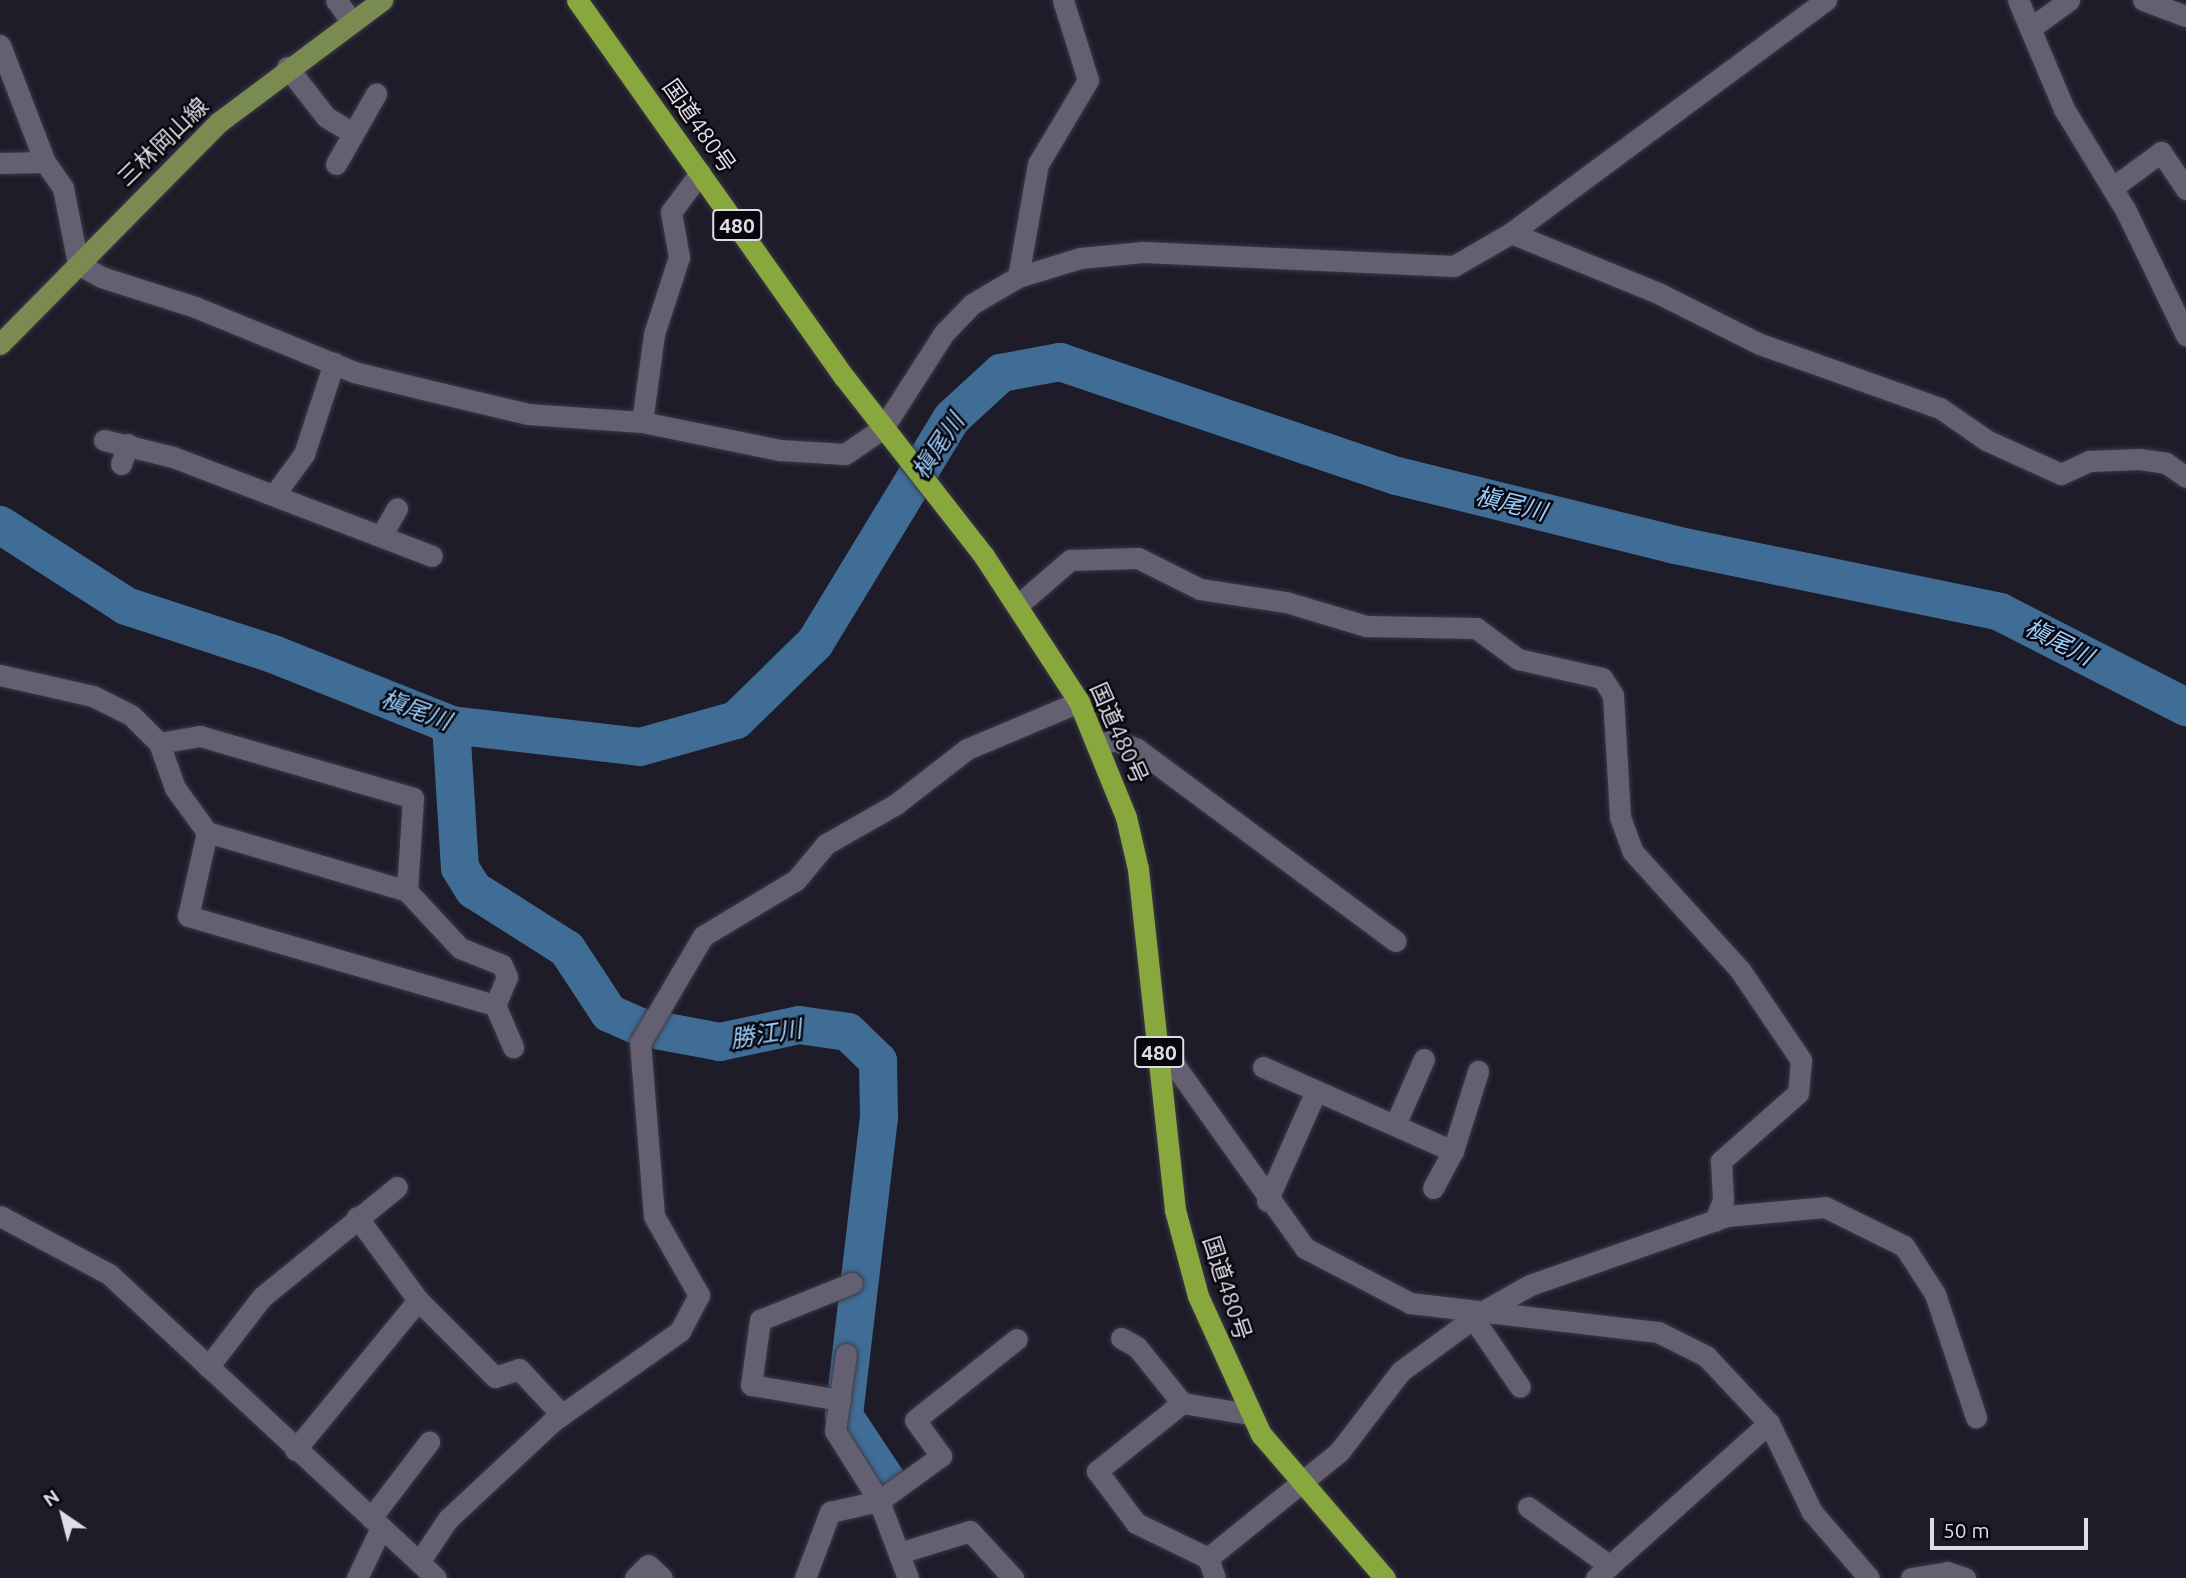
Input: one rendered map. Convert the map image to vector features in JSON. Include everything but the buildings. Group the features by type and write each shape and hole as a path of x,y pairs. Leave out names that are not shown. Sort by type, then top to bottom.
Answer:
{"highway":[{"name":"国道480号","path":"577,0 883,428 1018,605 1079,702 1100,744 1138,869 1175,1210 1202,1307 1248,1413 1302,1485 1385,1578"}],"main road":[{"name":"三林岡山線","path":"0,344 219,122 287,67 382,0"}],"street":[{"path":"336,0 351,21"},
{"path":"1018,277 1038,164 1088,80 1063,0"},
{"path":"0,45 45,162 63,188 78,264 334,363 528,414 642,422 780,450 845,454 883,428 944,333 972,304 1018,277 1080,258 1143,252 1454,266 1511,233 1826,0"},
{"path":"2018,0 2032,27 2064,109 2112,188 2186,335"},
{"path":"2032,27 2069,0"},
{"path":"2144,0 2186,16"},
{"path":"287,67 326,117 353,133"},
{"path":"336,164 376,94"},
{"path":"2112,188 2161,152 2186,189"},
{"path":"0,163 45,162"},
{"path":"642,422 654,334 679,257 671,212 700,173"},
{"path":"1511,233 1658,293 1760,344 1940,408 1986,440 2062,474 2089,461 2139,459 2166,463 2186,477"},
{"path":"274,495 304,454 334,363"},
{"path":"104,440 125,454 213,483 274,495 432,556"},
{"path":"382,536 397,508"},
{"path":"1018,605 1070,560 1138,558 1200,589 1286,602 1366,626 1476,628 1518,659 1602,678 1613,695 1620,817 1633,852 1740,970 1801,1060 1798,1093 1721,1161 1723,1200 1715,1221"},
{"path":"0,675 93,696 131,715 159,743 175,788 207,832 407,891 460,948 502,965 508,977 495,1005 513,1046"},
{"path":"419,1562 448,1519 562,1415 680,1331 699,1295 654,1216 648,1028 703,936 723,921 785,888 826,844 896,804 967,749 1079,702"},
{"path":"159,743 200,736 413,798 407,891"},
{"path":"1100,744 1114,740 1137,749 1396,941"},
{"path":"207,832 188,916 495,1005"},
{"path":"1158,1042 1267,1201 1305,1248 1391,1297 1477,1315 1682,1340 1769,1423 1812,1512 1869,1578"},
{"path":"1395,1125 1424,1059"},
{"path":"1263,1067 1454,1152"},
{"path":"1433,1188 1454,1152 1478,1071"},
{"path":"1267,1201 1316,1091"},
{"path":"208,1367 262,1297 397,1187"},
{"path":"1182,1403 1097,1471 1136,1523 1211,1568 1339,1452 1387,1384 1477,1315 1530,1285 1715,1221 1825,1206 1894,1239 1921,1267 1935,1294 1976,1418"},
{"path":"0,1216 109,1274 295,1450 436,1578"},
{"path":"357,1217 418,1300 495,1377 519,1369 562,1415"},
{"path":"840,1400 751,1385 760,1320 852,1283"},
{"path":"295,1450 418,1300"},
{"path":"1477,1315 1520,1387"},
{"path":"1121,1338 1137,1347 1182,1403 1248,1413"},
{"path":"805,1578 830,1512 879,1501 941,1456 915,1420 1017,1339"},
{"path":"846,1354 835,1431 879,1501 908,1578"},
{"path":"1528,1507 1603,1572 1769,1423"},
{"path":"357,1578 376,1523 429,1442"},
{"path":"899,1553 970,1531 1013,1578"},
{"path":"635,1578 648,1565 662,1578"},
{"path":"1911,1578 1947,1572 1965,1578"}],"waterway":[{"name":"槇尾川","path":"0,525 126,606 273,654 451,725 640,747 736,720 815,643 952,418 1001,373 1060,362 1397,476 1675,545 2000,612 2186,707"},
{"name":"勝江川","path":"451,725 460,868 474,890 567,949 609,1013 640,1027 720,1042 799,1025 848,1032 878,1061 879,1117 844,1416 887,1481"}]}
